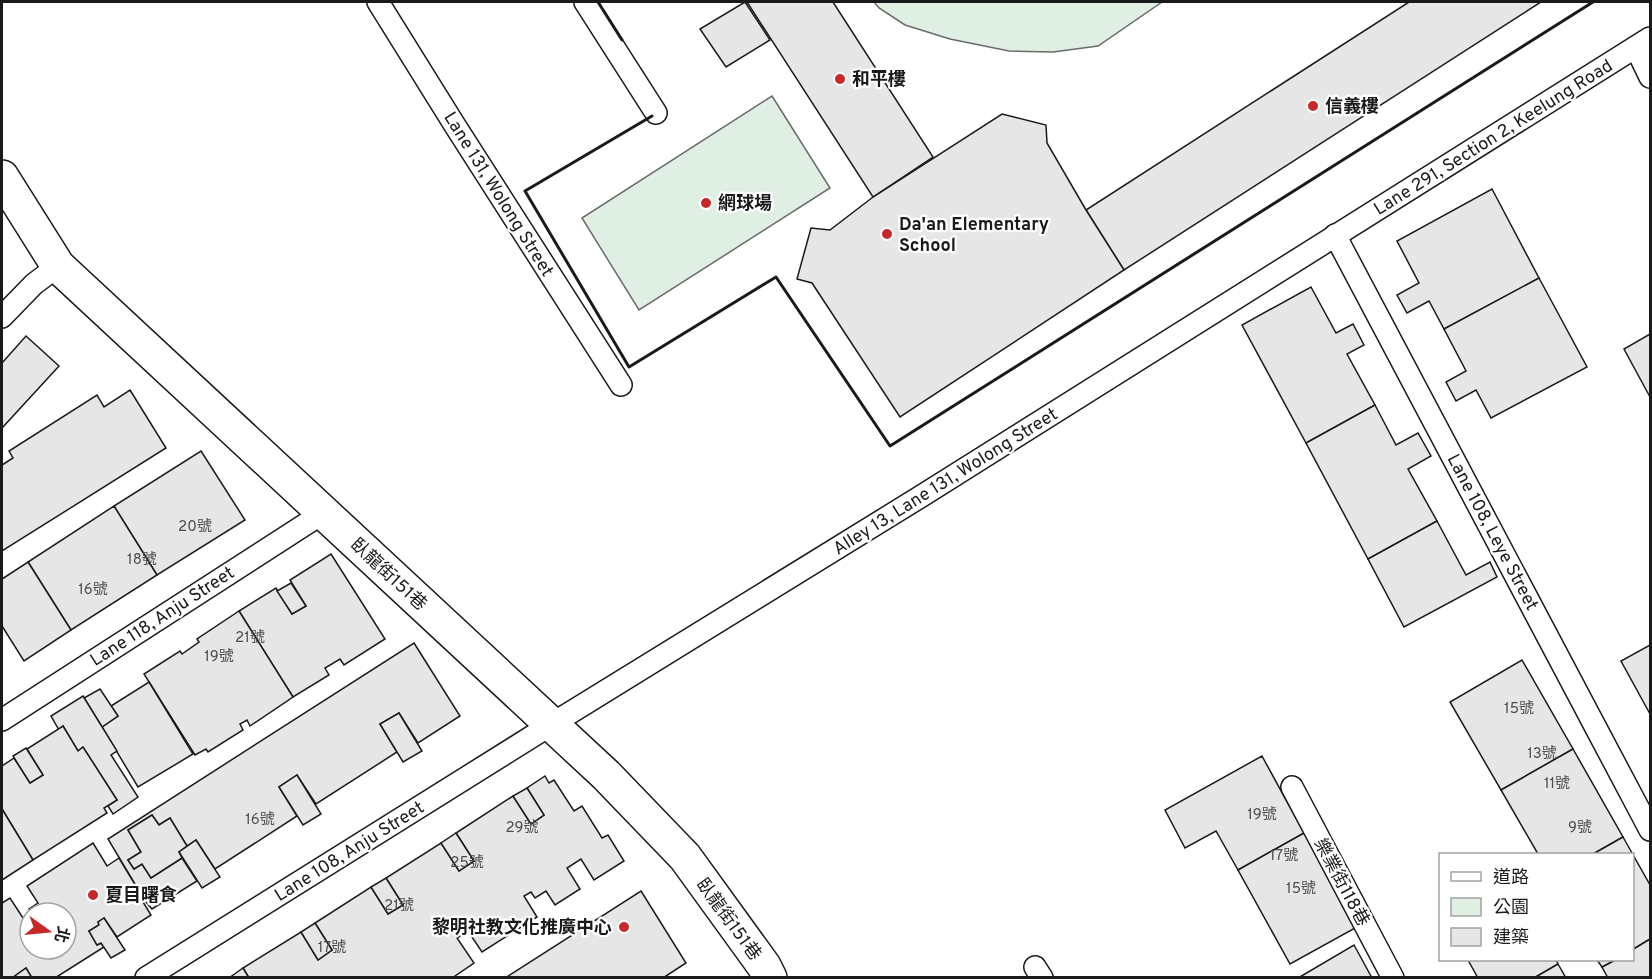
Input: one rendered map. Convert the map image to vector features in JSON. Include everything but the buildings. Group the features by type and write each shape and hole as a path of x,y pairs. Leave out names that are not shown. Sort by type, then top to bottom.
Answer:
{"street":[{"name":"臥龍街151巷","path":"2,177 58,266 552,724 606,775 685,857 760,974"}],"lane":[{"name":"Lane 131, Wolong Street","path":"378,2 621,385"},
{"path":"585,2 656,113"},
{"path":"1643,43 1650,77"},
{"name":"Lane 291, Section 2, Keelung Road","path":"1335,235 1643,43"},
{"name":"Alley 13, Lane 131, Wolong Street","path":"552,724 904,508 1335,235"},
{"name":"Lane 108, Leye Street","path":"1335,235 1650,830"},
{"path":"2,317 34,284 58,266"},
{"name":"Lane 118, Anju Street","path":"2,720 323,513"},
{"name":"Lane 108, Anju Street","path":"146,978 552,724"},
{"name":"樂業街118巷","path":"1292,787 1393,978"}],"green space":[{"path":"874,2 1162,2 1098,46 1053,52 1009,51 950,39 905,25 879,8"},
{"name":"網球場","path":"772,96 830,188 639,310 582,218"}],"wall":[{"path":"598,2 622,40"},
{"path":"652,116 525,191 629,367 776,277 890,446 1593,2"}],"place":[{"name":"和平樓","path":"840,79"},
{"name":"信義樓","path":"1313,106"},
{"name":"網球場","path":"706,203"},
{"name":"Da'an Elementary School","path":"887,234"},
{"name":"夏目曙食","path":"93,895"},
{"name":"黎明社教文化推廣中心","path":"624,927"}]}
